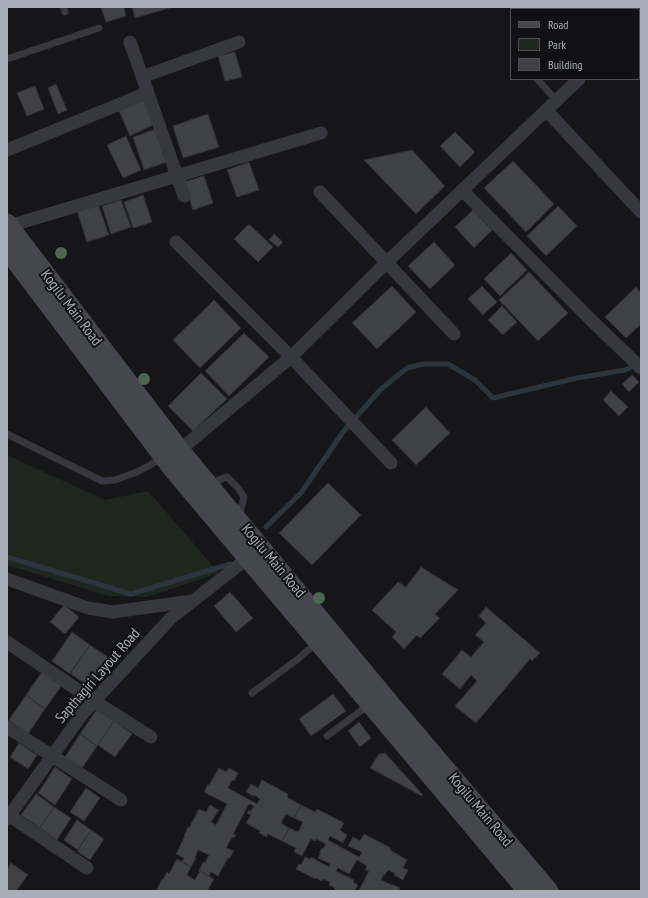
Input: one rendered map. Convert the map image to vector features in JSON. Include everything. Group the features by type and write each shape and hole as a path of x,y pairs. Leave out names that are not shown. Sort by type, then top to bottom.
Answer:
{"main road":[{"name":"Kogilu Main Road","path":"8,225 172,453 174,471 254,553 524,879"},
{"name":"Kogilu Main Road","path":"7,250 172,453 208,485 238,520 254,553 318,641 370,704 524,879 549,891"}],"street":[{"path":"130,42 184,196"},
{"path":"142,77 239,42"},
{"path":"172,453 291,358 386,263 578,80"},
{"path":"7,150 147,93"},
{"path":"546,110 641,212"},
{"path":"8,225 321,133"},
{"path":"462,190 591,320 641,368"},
{"path":"320,192 454,334"},
{"path":"176,242 291,358 391,463"},
{"name":"Sapthagiri Layout Road","path":"8,816 83,713 171,618 254,553"},
{"name":"Sapthagiri Layout Road","path":"7,579 88,608 114,612 194,600"},
{"path":"7,642 94,701 151,736"},
{"path":"7,727 121,800"},
{"path":"8,816 87,868"}],"lane":[{"path":"7,59 99,28"},
{"path":"539,80 556,100"},
{"path":"7,434 102,480 115,480 137,472 172,453"},
{"path":"252,693 298,659 318,641"},
{"path":"327,736 370,704"}],"green space":[{"path":"7,455 105,500 148,491 219,573 147,597 108,596 7,565"}],"building":[{"path":"101,7 124,7 126,16 106,22"},
{"path":"132,7 173,7 135,18"},
{"path":"569,7 570,8 536,8"},
{"path":"235,52 242,77 225,81 218,56"},
{"path":"56,84 67,110 58,114 48,88"},
{"path":"35,86 44,109 27,116 17,93"},
{"path":"144,99 155,124 130,136 119,111"},
{"path":"208,114 219,147 183,158 173,126"},
{"path":"156,129 167,162 144,170 133,137"},
{"path":"455,132 475,152 460,167 440,146"},
{"path":"126,136 141,170 123,178 107,145"},
{"path":"412,150 445,186 416,214 364,160"},
{"path":"513,161 554,204 526,232 484,188"},
{"path":"249,162 259,190 237,197 227,170"},
{"path":"204,176 213,203 193,210 184,182"},
{"path":"143,195 152,222 133,228 124,202"},
{"path":"121,200 131,227 111,234 102,206"},
{"path":"98,204 109,235 87,242 77,211"},
{"path":"558,206 577,226 546,256 527,236"},
{"path":"473,210 492,230 474,248 455,227"},
{"path":"249,224 273,247 258,262 234,239"},
{"path":"274,234 283,242 278,247 269,240"},
{"path":"434,242 455,265 430,289 408,266"},
{"path":"511,253 527,270 500,296 484,279"},
{"path":"529,272 568,313 538,341 499,300"},
{"path":"392,286 416,312 377,349 352,323"},
{"path":"482,286 497,302 483,315 468,299"},
{"path":"636,287 641,293 641,324 626,338 605,317"},
{"path":"214,300 241,328 200,368 173,340"},
{"path":"502,306 517,322 503,335 488,320"},
{"path":"244,333 269,357 229,396 205,371"},
{"path":"201,373 227,399 193,431 168,406"},
{"path":"632,375 639,382 629,392 622,384"},
{"path":"611,391 628,407 619,416 603,400"},
{"path":"426,407 450,433 416,465 392,440"},
{"path":"328,483 361,515 312,565 279,533"},
{"path":"421,567 458,590 435,614 440,618 420,638 417,635 404,649 392,637 396,632 372,610 398,582 406,587"},
{"path":"230,592 253,618 236,632 214,606"},
{"path":"64,605 79,617 65,634 50,622"},
{"path":"486,607 540,653 532,661 530,659 476,723 455,706 477,681 471,675 460,689 442,674 462,650 471,657 484,642 475,635 486,623 479,616"},
{"path":"72,632 90,645 70,674 52,661"},
{"path":"90,645 109,658 89,687 70,673"},
{"path":"42,672 62,685 45,709 26,695"},
{"path":"333,694 346,711 311,736 299,719"},
{"path":"26,695 45,709 28,734 9,720"},
{"path":"97,709 114,721 97,746 80,734"},
{"path":"114,721 132,734 115,757 98,745"},
{"path":"359,722 371,738 360,747 348,731"},
{"path":"80,734 97,746 82,768 65,757"},
{"path":"19,743 37,755 28,769 10,757"},
{"path":"385,753 423,795 422,796 370,768 379,754"},
{"path":"55,767 72,779 55,805 38,793"},
{"path":"219,768 226,772 229,768 238,773 228,788 257,804 260,799 246,792 251,784 258,788 262,780 288,794 287,797 301,805 294,818 286,814 281,823 289,828 282,841 268,834 267,837 259,833 260,831 246,823 251,815 247,813 249,810 251,811 254,806 249,804 233,834 236,835 234,838 232,837 226,848 234,851 229,859 228,858 218,876 211,872 209,876 199,871 203,862 205,863 209,855 198,850 191,867 182,862 184,858 176,854 188,827 189,828 199,809 206,812 210,805 219,810 211,822 216,825 227,804 204,792"},
{"path":"86,788 100,798 84,821 70,812"},
{"path":"36,794 54,807 40,828 21,815"},
{"path":"301,805 315,812 317,809 344,823 340,830 347,835 343,843 330,836 328,840 359,857 362,852 348,846 353,837 360,841 364,834 391,848 390,850 407,860 403,868 408,870 403,880 394,875 395,873 388,870 381,880 400,888 399,891 360,891 359,890 369,871 365,870 367,866 357,860 349,874 338,868 336,871 354,880 353,882 358,885 355,891 337,891 329,885 330,882 323,879 322,881 316,878 315,879 296,869 299,864 301,865 305,857 310,859 311,857 329,867 330,864 318,858 321,853 319,853 326,844 316,839 315,841 311,839 302,856 294,852 296,848 282,841 289,828 298,832 303,822 294,818"},
{"path":"54,807 71,818 57,840 40,828"},
{"path":"77,820 91,830 78,850 64,840"},
{"path":"91,830 104,839 90,860 77,851"},
{"path":"177,859 191,867 187,875 195,880 200,871 214,879 207,891 156,891 162,879 163,880 167,872 169,874"},
{"path":"11,863 28,875 16,891 7,891 7,869"}],"waterway":[{"path":"266,527 301,493 343,432 380,390 407,368 423,364 448,364 475,380 493,398 577,378 625,370 636,365"},
{"path":"7,557 131,594 230,564"}]}
